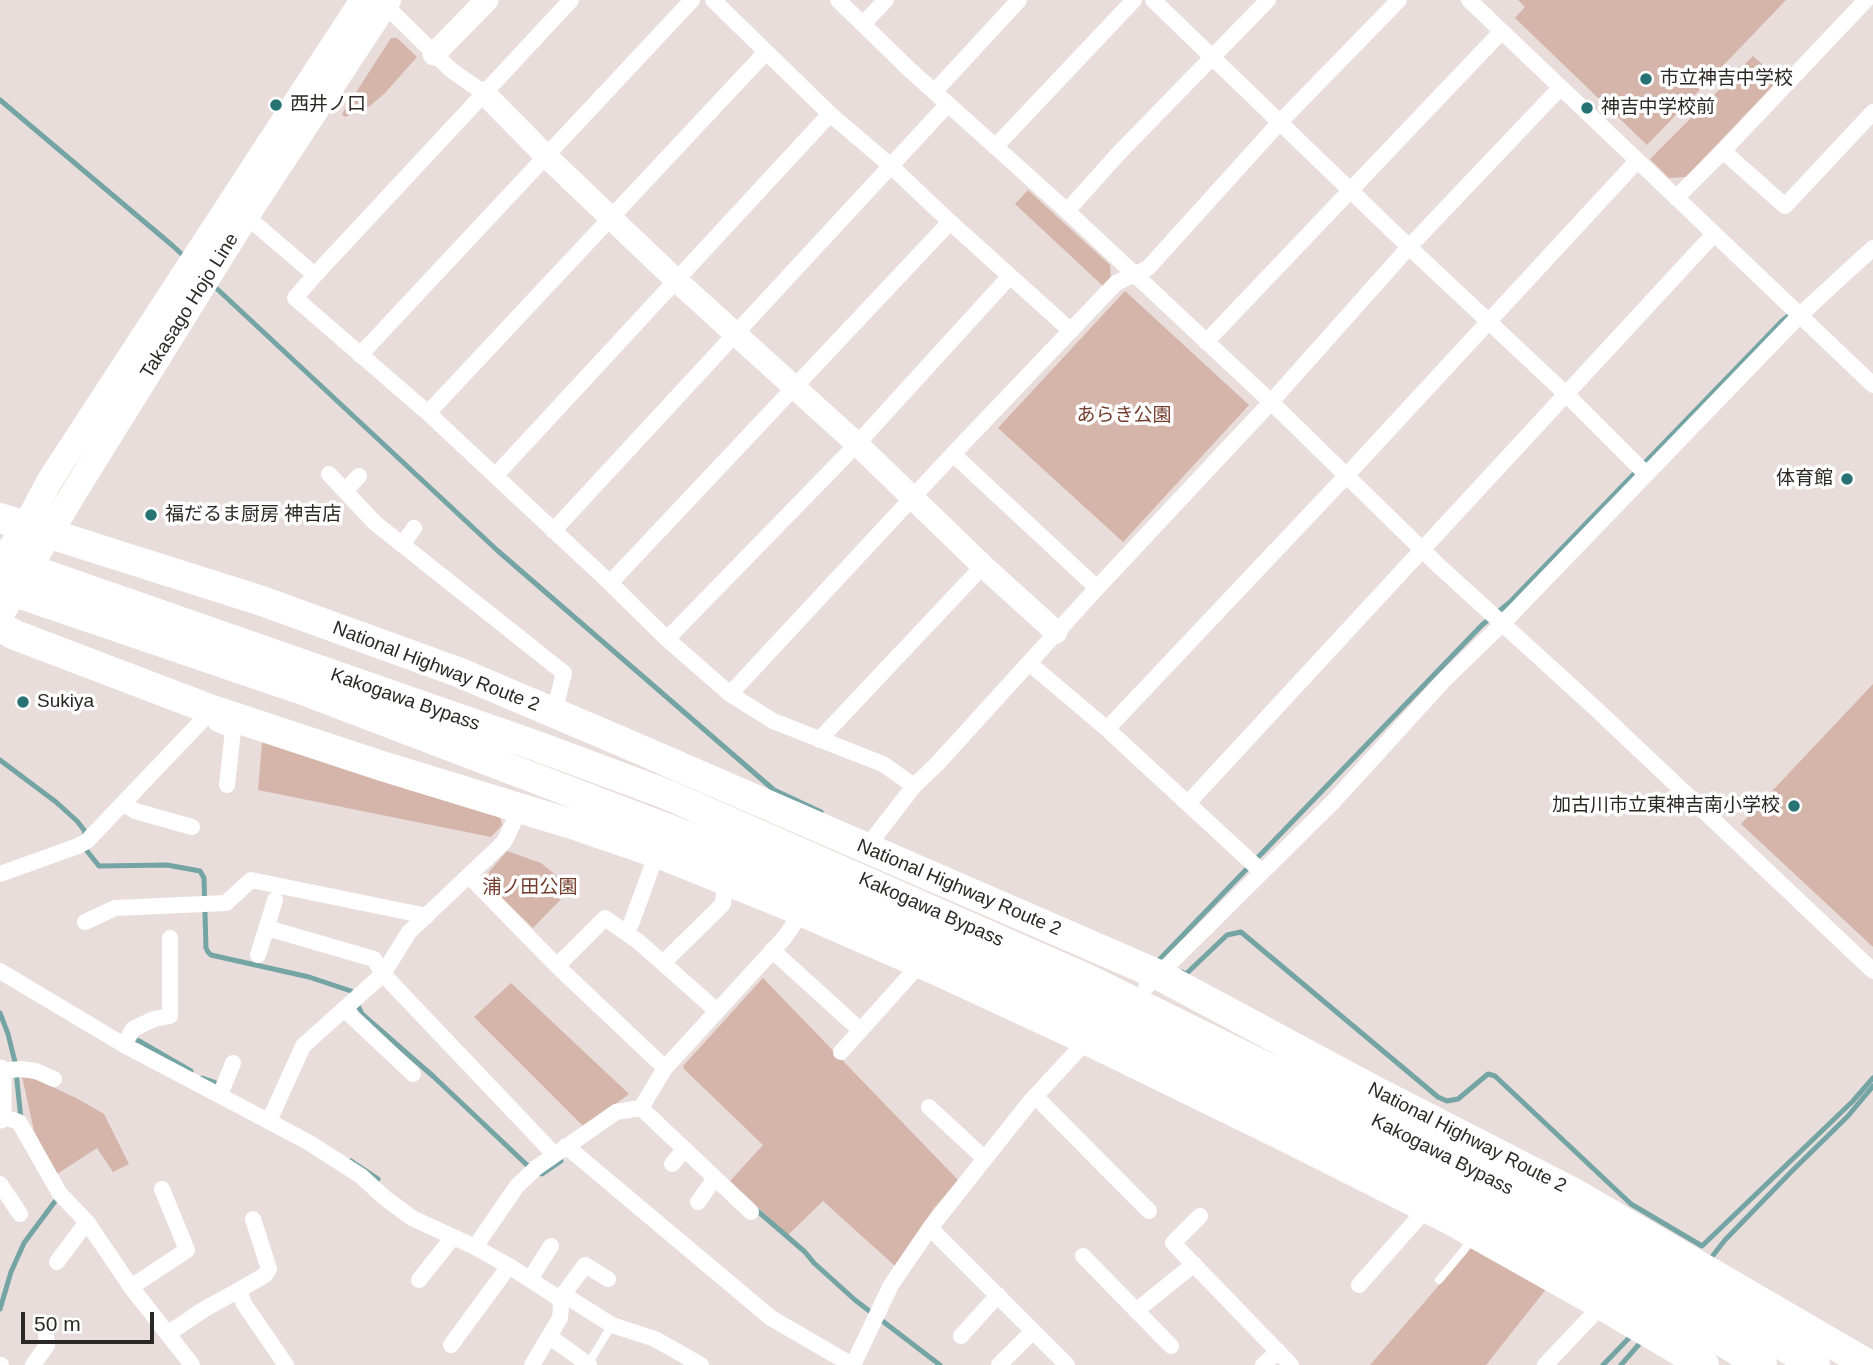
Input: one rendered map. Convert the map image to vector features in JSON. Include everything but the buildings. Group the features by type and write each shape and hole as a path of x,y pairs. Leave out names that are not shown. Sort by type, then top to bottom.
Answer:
{"highway":[{"name":"National Highway Route 2","path":"18,526 261,601 457,672 873,839 1160,974 1373,1090 1572,1192 1869,1365"},
{"path":"18,526 84,558 184,591 532,716 666,794"},
{"name":"Kakogawa Bypass","path":"0,559 23,586 752,861 1075,1003 1449,1190 1693,1324 1762,1365"},
{"name":"Kakogawa Bypass","path":"23,586 534,745 666,794 1085,978 1449,1156 1705,1299 1815,1365"},
{"path":"0,626 26,622 378,748 564,801 752,861"},
{"path":"0,626 15,635 207,714 520,808 657,853 1091,1036 1474,1233 1602,1305 1697,1363"}],"main road":[{"name":"Takasago Hojo Line","path":"199,271 246,216 379,2"},
{"name":"Takasago Hojo Line","path":"0,565 18,526 199,271 379,2"},
{"name":"Takasago Hojo Line","path":"0,616 18,526"}],"street":[{"path":"434,54 487,0"},
{"path":"571,0 295,298 428,413 667,639 730,694 773,721 883,764 914,786"},
{"path":"360,355 692,0"},
{"path":"713,0 830,114 891,166 1071,331"},
{"path":"838,0 910,70 1135,274 1423,550 1873,971"},
{"path":"863,24 886,0"},
{"path":"935,91 1019,0"},
{"path":"995,147 1134,0"},
{"path":"1153,0 1567,395 1646,474"},
{"path":"1067,211 1118,154 1268,0"},
{"path":"730,694 1116,283 1147,268 1280,122 1399,0"},
{"path":"1469,0 1873,385"},
{"path":"1676,198 1866,0"},
{"path":"379,2 451,70 484,93 546,156 734,335 857,444 1056,632"},
{"path":"1206,342 1502,31"},
{"path":"428,413 766,52"},
{"path":"873,839 914,786 1271,402 1409,247 1560,88"},
{"path":"553,531 948,104"},
{"path":"1723,150 1785,206 1873,112"},
{"path":"495,476 830,114"},
{"path":"1107,729 1346,476 1637,161"},
{"path":"246,216 315,275"},
{"path":"610,583 950,222"},
{"path":"1188,803 1714,234"},
{"path":"1160,974 1332,802 1444,680 1503,623 1800,315 1873,248"},
{"path":"667,639 857,444 1010,276"},
{"path":"953,454 1097,588"},
{"path":"329,474 375,523 564,673 554,713"},
{"path":"345,491 359,476"},
{"path":"402,545 414,528"},
{"path":"819,740 984,566"},
{"path":"1029,663 1107,729 1262,872"},
{"path":"0,874 86,841 207,714 233,730 227,785"},
{"path":"124,803 135,811 192,827"},
{"path":"269,1121 303,1046 383,974 409,932 504,842 520,808"},
{"path":"631,924 657,853"},
{"path":"469,876 557,967 666,1068"},
{"path":"85,922 115,908 226,903 251,880 427,916"},
{"path":"663,963 723,904 725,880"},
{"path":"258,955 275,900"},
{"path":"475,1247 517,1186 534,1170 616,1112 641,1108 666,1068 785,937 802,912"},
{"path":"557,967 605,918 639,942 718,1011"},
{"path":"267,928 374,959 383,974 560,1150 771,1318 852,1365 891,1285 930,1228 1035,1096 1091,1036"},
{"path":"124,1045 133,1029 154,1019 170,1016 179,986 165,947"},
{"path":"772,950 860,1030"},
{"path":"841,1052 920,964"},
{"path":"0,971 124,1045 308,1142 361,1176 412,1218 475,1247 559,1299 562,1307 559,1318 532,1365"},
{"path":"344,1009 413,1074"},
{"path":"220,1095 233,1063"},
{"path":"54,1079 36,1071 7,1070 11,1122 82,1228 169,1333 192,1365"},
{"path":"1035,1096 1149,1212"},
{"path":"929,1107 985,1158"},
{"path":"641,1108 751,1212"},
{"path":"672,1164 684,1149"},
{"path":"698,1202 715,1178"},
{"path":"0,1184 5,1204 20,1214"},
{"path":"131,1287 187,1251 180,1213 162,1189"},
{"path":"1359,1285 1427,1209"},
{"path":"1200,1216 1173,1243 1291,1365"},
{"path":"169,1333 203,1310 265,1275 269,1269 253,1219"},
{"path":"57,1262 82,1228"},
{"path":"930,1228 1066,1364"},
{"path":"419,1280 453,1237"},
{"path":"530,1279 551,1246"},
{"path":"1083,1256 1171,1346"},
{"path":"1136,1311 1194,1264"},
{"path":"559,1299 585,1265 608,1279"},
{"path":"451,1345 509,1266"},
{"path":"239,1290 244,1304 286,1365"},
{"path":"961,1336 998,1295"},
{"path":"559,1299 569,1298 612,1325 655,1339 701,1365"},
{"path":"1545,1365 1602,1305"},
{"path":"999,1365 1033,1331"},
{"path":"33,1365 47,1345 46,1335"},
{"path":"550,1337 588,1365"},
{"path":"1263,1365 1278,1351"}],"lane":[{"path":"1439,1280 1464,1250 1474,1233"},
{"path":"588,1365 612,1325"}],"green space":[{"name":"市立神吉中学校","path":"1518,0 1786,0 1647,145 1515,18 1525,7"},
{"path":"391,38 397,38 417,57 370,106 345,117 342,114"},
{"path":"1753,56 1779,79 1686,177 1669,178 1650,159"},
{"path":"1028,190 1110,265 1111,278 1103,286 1015,204"},
{"name":"あらき公園","path":"1125,291 1249,405 1123,542 998,428"},
{"path":"1873,684 1873,947 1741,824"},
{"path":"263,732 499,813 502,825 491,837 258,790"},
{"name":"浦ノ田公園","path":"507,851 541,863 558,877 556,881 569,891 533,928 489,885 489,872"},
{"path":"763,978 958,1180 934,1208 895,1266 823,1201 788,1235 730,1181 763,1145 683,1066"},
{"path":"511,983 629,1094 584,1127 474,1017"},
{"path":"22,1076 38,1080 104,1114 129,1164 113,1172 97,1148 57,1174 34,1131"},
{"path":"1472,1247 1547,1288 1486,1365 1370,1365"}],"waterway":[{"path":"0,100 187,259"},
{"path":"214,286 498,551 774,790 821,812"},
{"path":"1157,962 1482,625 1509,603 1792,313"},
{"path":"0,760 56,802 77,821 85,836"},
{"path":"86,846 99,866 167,865 200,871 204,878 206,948 211,955 309,977 351,991 362,1014 434,1077 527,1165 542,1174 561,1161"},
{"path":"1182,972 1186,974 1227,935 1241,932 1438,1097 1447,1101 1458,1099 1488,1074 1495,1076 1631,1204 1702,1246 1853,1101 1873,1078"},
{"path":"0,1013 15,1062 21,1119"},
{"path":"129,1038 191,1071"},
{"path":"202,1078 221,1088"},
{"path":"1711,1258 1725,1240 1848,1116 1873,1086"},
{"path":"351,1161 378,1179"},
{"path":"0,1309 11,1272 24,1243 56,1200"},
{"path":"753,1207 855,1300 940,1365"},
{"path":"1603,1365 1629,1338"},
{"path":"1621,1365 1641,1342"}],"place":[{"name":"市立神吉中学校","path":"1646,79"},
{"name":"西井ノ口","path":"276,105"},
{"name":"神吉中学校前","path":"1587,108"},
{"name":"体育館","path":"1847,479"},
{"name":"福だるま厨房 神吉店","path":"151,515"},
{"name":"Sukiya","path":"23,702"},
{"name":"加古川市立東神吉南小学校","path":"1794,806"}]}
